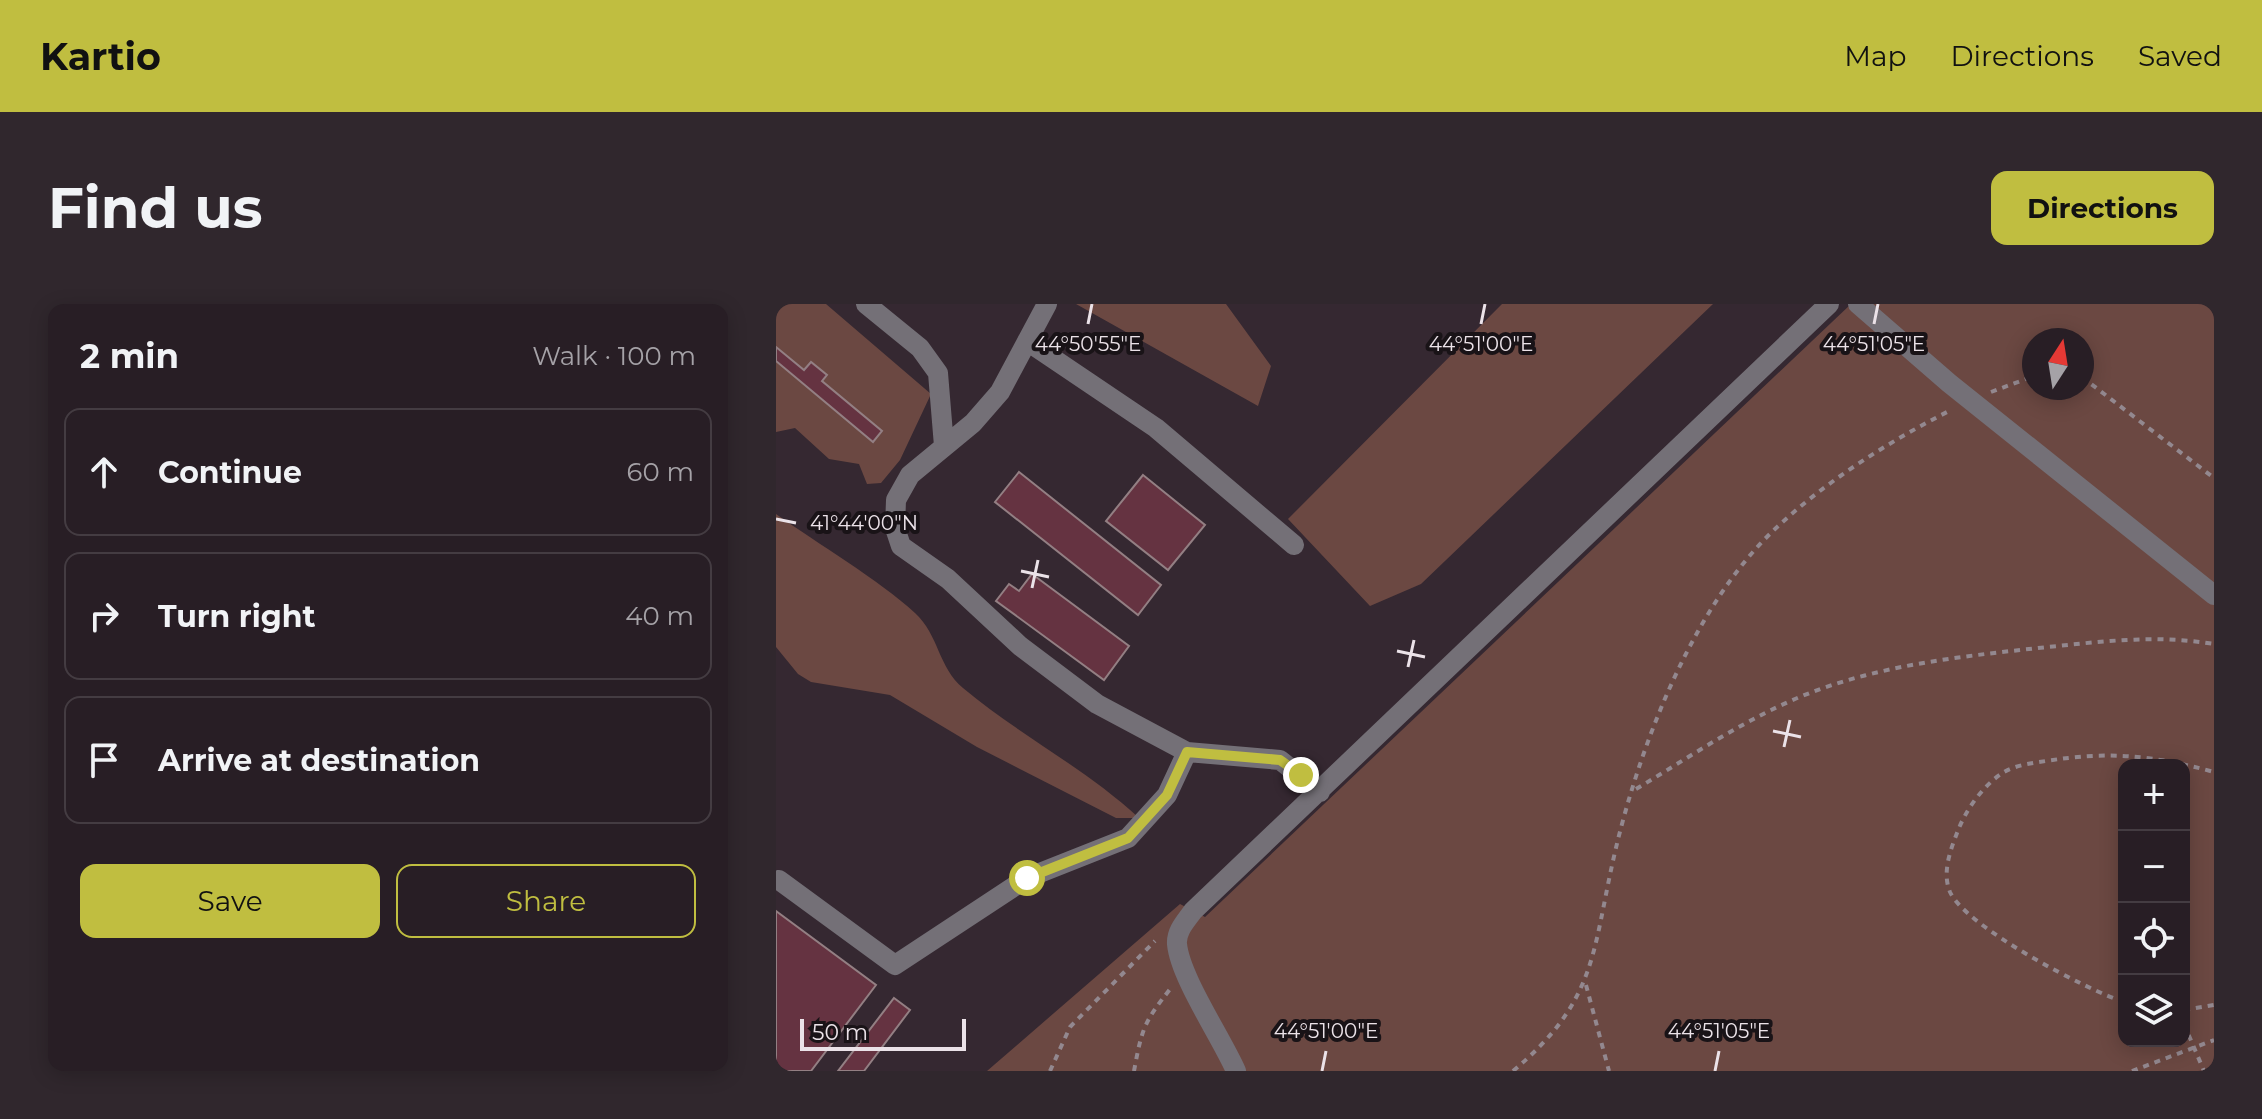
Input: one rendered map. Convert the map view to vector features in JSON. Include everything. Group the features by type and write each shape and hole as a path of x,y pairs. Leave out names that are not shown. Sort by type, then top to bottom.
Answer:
{"street":[{"path":"866,304 920,348 938,373 944,446"},
{"path":"1047,304 1000,392 973,423 910,475 896,500 895,528 901,546 948,579 1020,646 1097,704 1187,752 1280,760 1320,792"},
{"path":"1236,1071 1185,969 1177,943 1187,919 1829,304"},
{"path":"1858,304 1971,400 2214,595"},
{"path":"1027,341 1156,428 1294,545"},
{"path":"779,880 895,965 1027,878 1128,838 1167,795 1187,752"}],"path":[{"path":"1513,1071 1561,1024 1586,983 1603,918 1615,851 1654,722 1698,632 1774,529 1886,443 1971,400 2022,381"},
{"path":"2094,386 2214,478"},
{"path":"1634,790 1749,722 1794,699 1860,674 2003,652 2145,637 2214,644"},
{"path":"2118,999 2028,954 1976,922 1951,893 1946,867 1964,813 2005,771 2096,753 2153,758 2214,772"},
{"path":"1050,1071 1070,1027 1078,1018 1129,963 1161,935 1187,919"},
{"path":"1134,1071 1142,1028 1151,1010 1185,969"},
{"path":"1586,983 1609,1071"},
{"path":"2190,1009 2214,1005"},
{"path":"2190,1039 2204,1071"},
{"path":"2132,1071 2214,1040"}],"shaded area":[{"path":"776,304 826,304 931,394 900,460 881,483 867,484 859,464 829,459 795,428 776,432"},
{"path":"1076,304 1226,304 1271,366 1258,406"},
{"path":"1502,304 1713,304 1421,584 1370,606 1288,519"},
{"path":"1851,304 2214,304 2214,1071 987,1071 1180,904 1205,917"},
{"path":"776,514 900,600 923,622 948,671 963,688 1097,783 1139,818 1116,818 977,747 890,695 811,682 798,674 776,647"}],"building":[{"path":"776,347 804,370 811,362 827,375 822,381 882,431 873,442 776,361"},
{"path":"1019,472 1161,585 1138,615 995,502"},
{"path":"1143,475 1205,525 1168,570 1106,521"},
{"path":"1032,574 1129,646 1104,680 996,601 1009,584 1019,591"},
{"path":"776,911 876,985 811,1071 776,1071"},
{"path":"894,998 910,1010 864,1071 838,1071"}],"route":[{"path":"1027,878 1128,838 1167,795 1187,752 1280,760 1301,775"}]}
